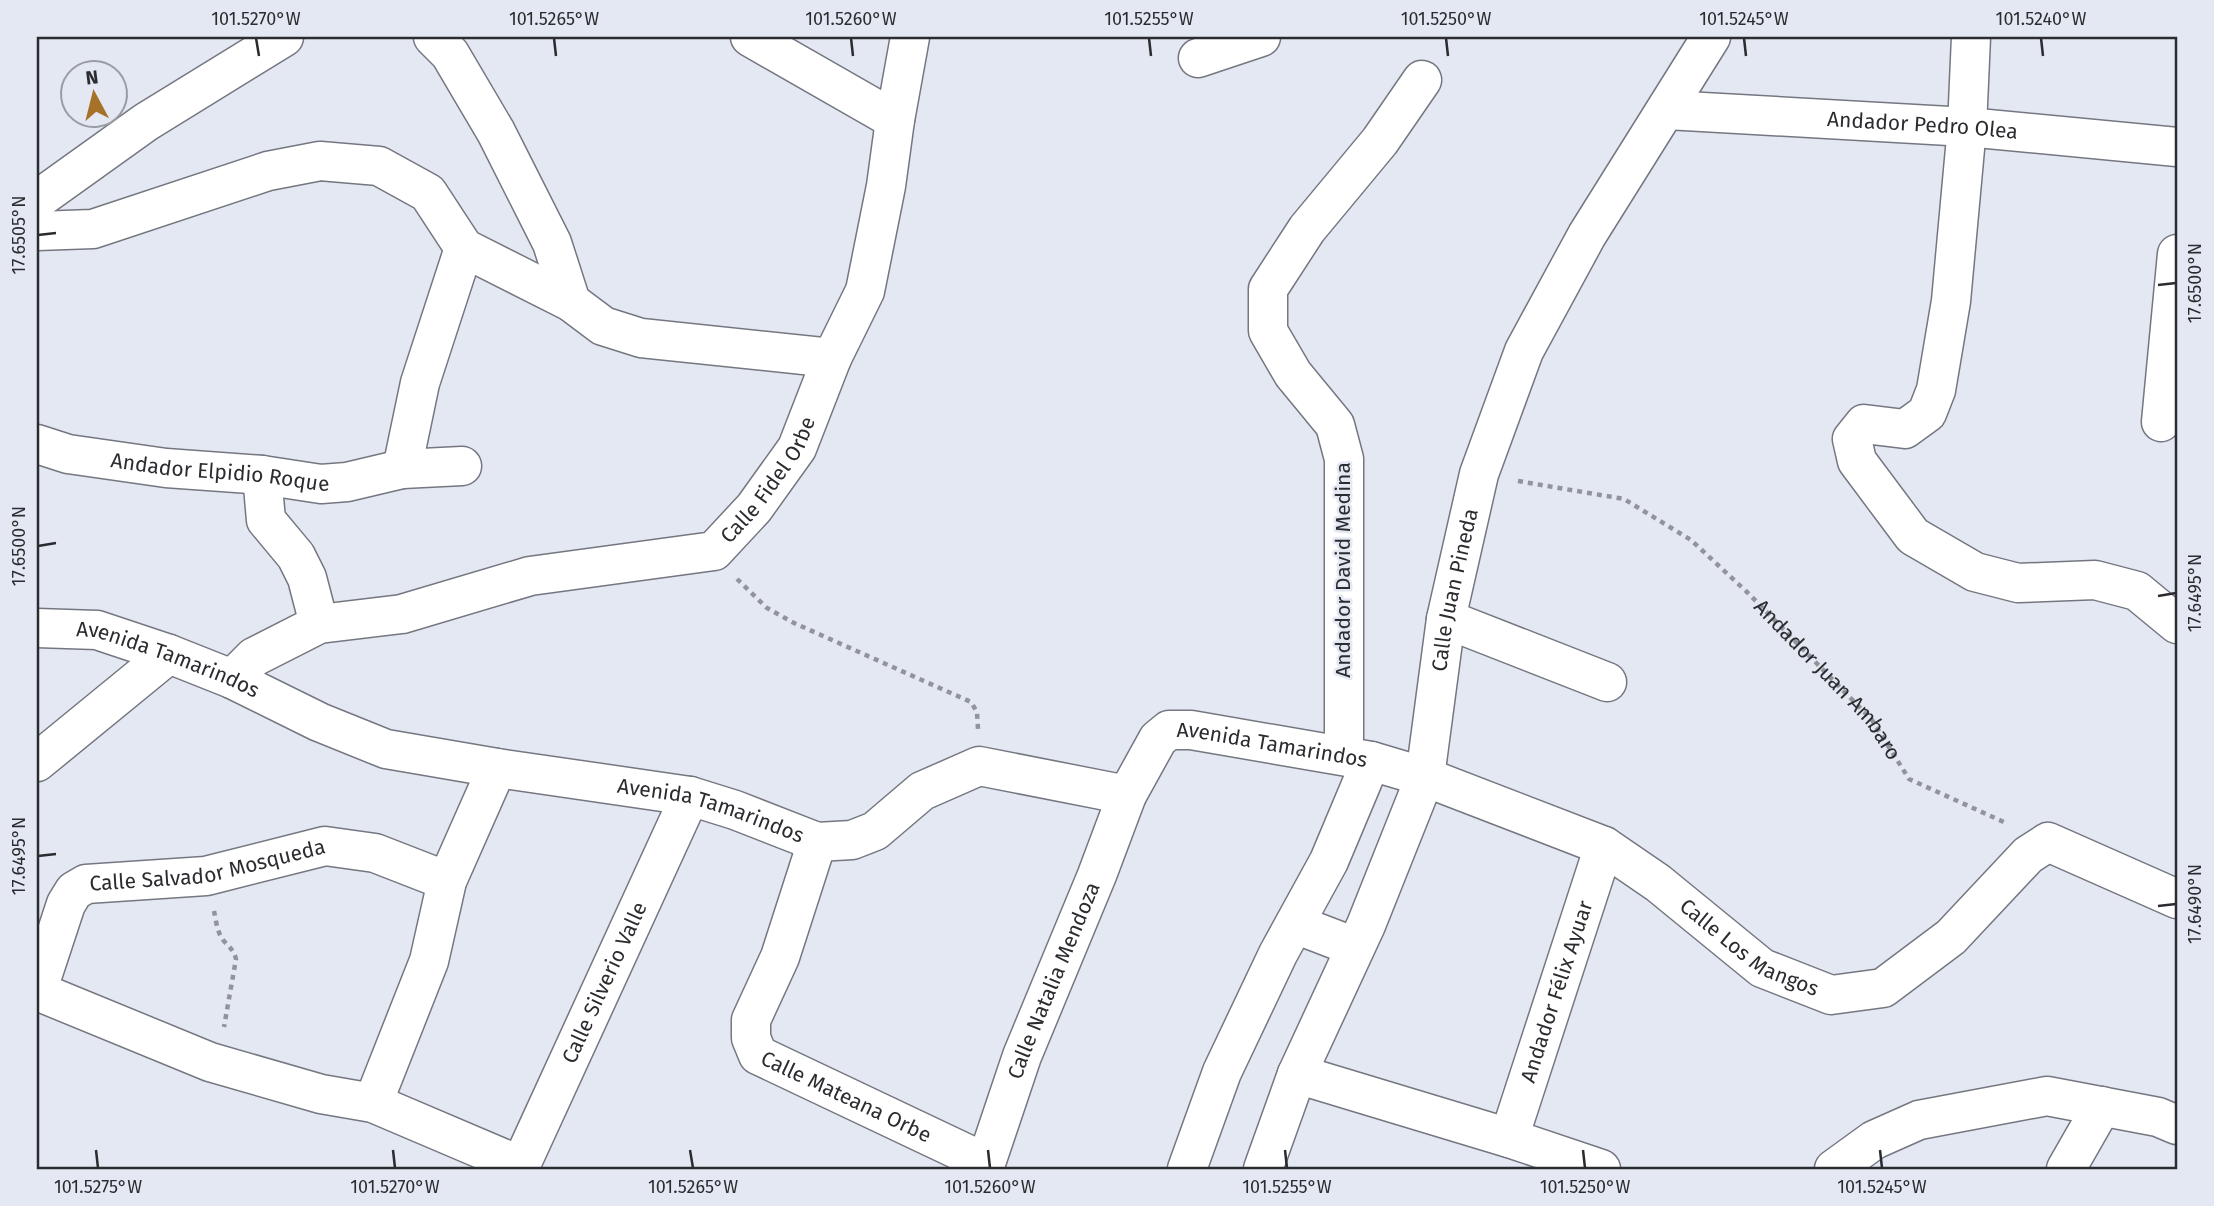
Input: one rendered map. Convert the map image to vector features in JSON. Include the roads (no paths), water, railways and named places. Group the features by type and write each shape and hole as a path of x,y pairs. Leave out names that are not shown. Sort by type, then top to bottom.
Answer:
{"street":[{"path":"37,200 146,122 284,37"},
{"path":"433,37 450,54 496,132 552,243 571,302"},
{"path":"750,37 895,120"},
{"name":"Calle Fidel Orbe","path":"232,679 254,657 319,624 402,614 530,576 714,551 754,508 797,447 832,358 865,292 884,198 910,37"},
{"path":"1198,58 1261,37"},
{"name":"Calle Juan Pineda","path":"1263,1169 1297,1074 1355,947 1425,777 1446,618 1479,474 1524,351 1587,235 1711,37"},
{"path":"1971,37 1967,127 1951,301 1936,390 1927,413 1905,429 1864,424 1852,439 1857,461 1913,536 1975,572 2018,583 2095,580 2137,591 2177,624"},
{"name":"Andador David Medina","path":"1357,758 1344,458 1335,425 1293,374 1268,331 1268,289 1307,229 1380,141 1422,80"},
{"name":"Andador Pedro Olea","path":"1667,110 1967,127 2177,147"},
{"path":"37,232 93,229 268,171 320,160 379,166 428,193 464,248 571,302 603,326 641,338 832,358"},
{"path":"402,469 420,383 464,248"},
{"path":"2161,422 2177,254"},
{"name":"Andador Elpidio Roque","path":"37,444 68,454 166,468 262,475 321,484 347,482 402,469 462,466"},
{"path":"262,475 266,520 296,556 307,579 319,624"},
{"path":"1446,618 1607,682"},
{"name":"Avenida Tamarindos","path":"37,628 97,630 169,654 232,679 319,722 386,749 690,796 736,810 817,842 852,840 876,831 922,791 979,766 1127,795 1158,739 1169,730 1191,730 1357,758 1425,777"},
{"path":"37,762 169,654"},
{"path":"1186,1169 1222,1072 1278,954 1329,861 1357,758"},
{"path":"373,1103 429,961 447,881 497,768"},
{"name":"Calle Los Mangos","path":"1425,777 1604,846 1658,883 1762,968 1831,995 1883,988 1951,937 2028,855 2048,842 2177,899"},
{"name":"Calle Natalia Mendoza","path":"985,1166 1022,1056 1127,795"},
{"name":"Calle Silverio Valle","path":"520,1168 690,796"},
{"name":"Calle Mateana Orbe","path":"817,842 780,957 751,1020 751,1038 758,1055 985,1166"},
{"name":"Calle Salvador Mosqueda","path":"447,881 376,853 325,846 206,876 86,884 74,891 66,904 37,992 210,1062 321,1094 373,1103 520,1168"},
{"name":"Andador Félix Ayuar","path":"1509,1138 1604,846"},
{"path":"1295,924 1355,947"},
{"path":"1297,1074 1509,1138 1601,1169"},
{"path":"1834,1169 1874,1140 1919,1120 2047,1096 2158,1117 2177,1125"},
{"path":"2066,1169 2102,1106"}]}
